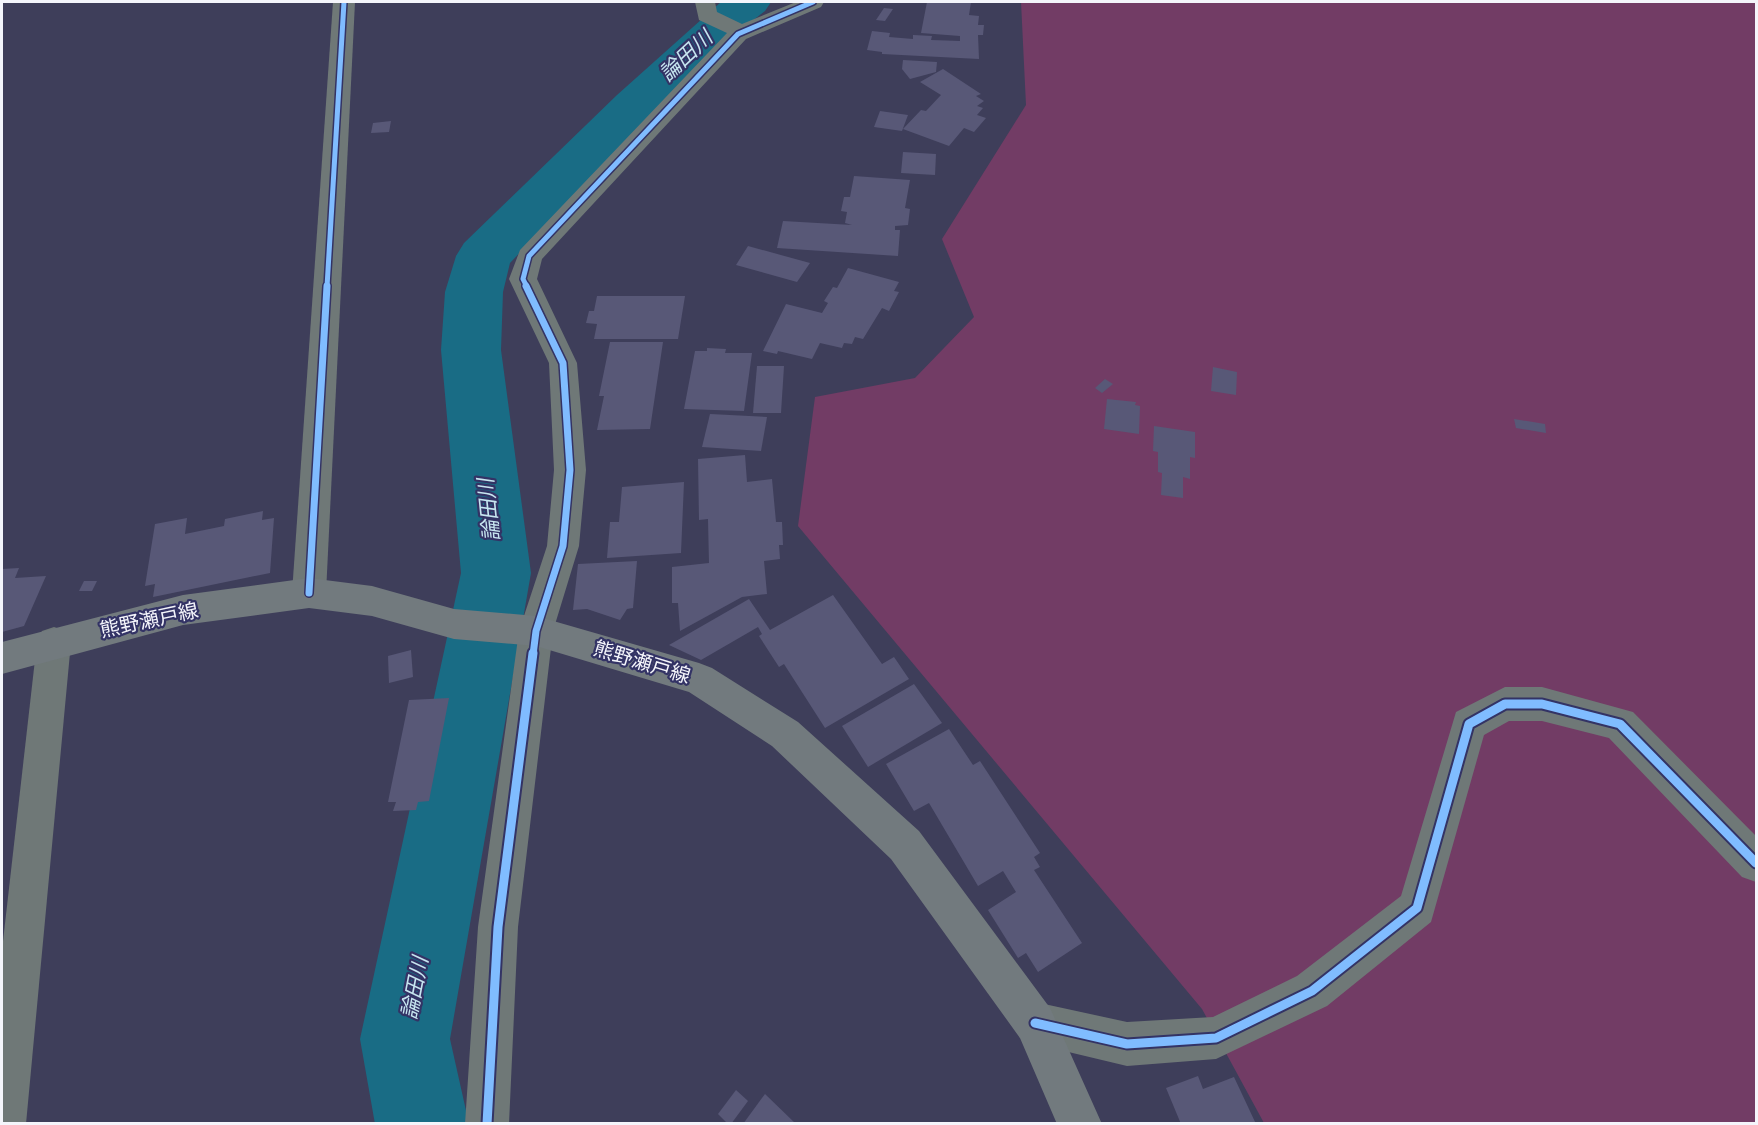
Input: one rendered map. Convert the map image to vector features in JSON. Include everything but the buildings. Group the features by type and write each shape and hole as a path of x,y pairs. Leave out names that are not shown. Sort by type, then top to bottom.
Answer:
{"main road":[{"name":"熊野瀬戸線","path":"2,658 54,642 183,610 309,593 372,601 454,624 536,631 699,679 785,734 905,845 1035,1023 1080,1124"}],"street":[{"path":"309,593 344,2"},
{"path":"705,2 707,15 741,32"},
{"path":"487,1124 498,927 536,631 563,546 570,470 563,363 523,279 529,256 741,32 813,2"},
{"path":"4,1124 54,642"},
{"path":"1035,1023 1127,1044 1216,1038 1312,991 1417,908 1469,724 1505,704 1542,704 1620,724 1756,863"}],"shaded area":[{"path":"1021,2 1756,2 1756,1123 1264,1123 1202,1009 798,526 815,397 915,378 974,317 942,239 1026,105"}],"waterway":[{"name":"論田川","path":"422,1124 405,1039 496,573 471,350 474,292 484,256 634,105 722,22 749,2"}],"cycle path":[{"path":"309,593 344,2"},
{"path":"487,1124 498,927 536,631 563,546 570,470 563,363 523,279 529,256 738,34 813,2"},
{"path":"1035,1023 1127,1044 1216,1038 1312,991 1417,908 1469,724 1505,704 1542,704 1620,724 1756,863"}]}
